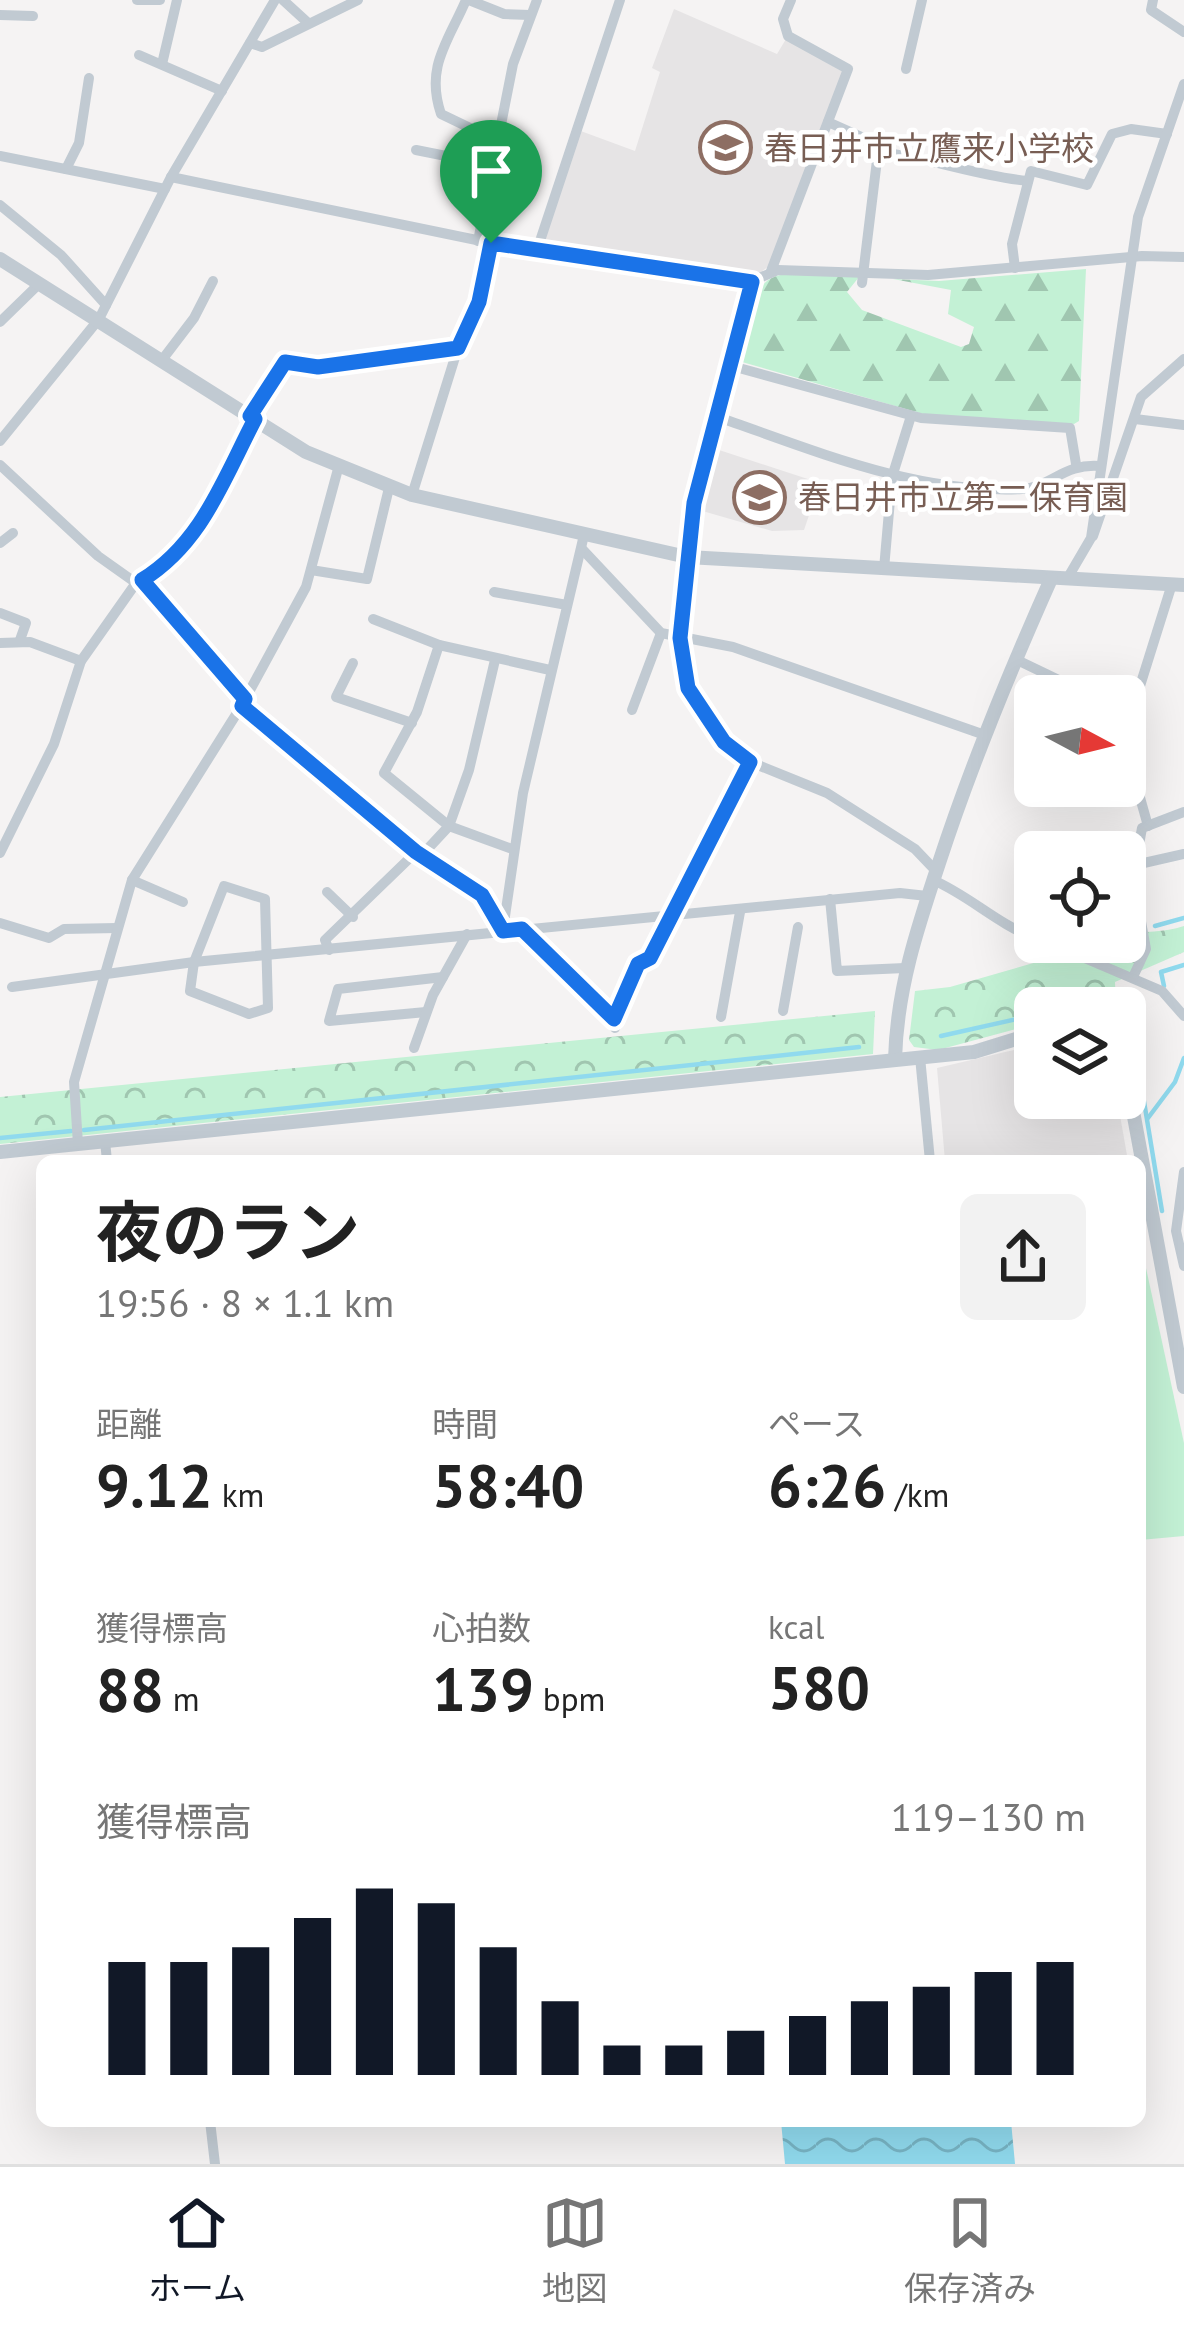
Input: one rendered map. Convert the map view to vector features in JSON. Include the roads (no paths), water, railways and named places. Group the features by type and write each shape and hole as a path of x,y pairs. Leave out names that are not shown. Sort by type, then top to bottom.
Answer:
{"street":[{"path":"137,0 150,4 160,0"},
{"path":"162,64 177,0"},
{"path":"0,441 102,312 168,183 279,0 308,22"},
{"path":"250,43 262,47 358,0"},
{"path":"495,140 442,114 434,93 436,56 467,0 504,14 530,15"},
{"path":"412,496 458,348 479,302 495,140 537,0"},
{"path":"538,250 620,0"},
{"path":"771,271 848,69 788,37 783,19 791,0"},
{"path":"906,69 922,0"},
{"path":"1153,0 1151,10 1184,32"},
{"path":"0,14 33,16"},
{"path":"139,55 222,91"},
{"path":"65,169 79,143 89,78"},
{"path":"1090,538 1138,217 1184,84"},
{"path":"828,122 875,143 878,152 863,278"},
{"path":"1015,268 1012,244 1031,171 1087,185 1112,134 1131,129 1167,134"},
{"path":"416,150 491,165"},
{"path":"878,152 911,155 968,175 1028,181"},
{"path":"0,157 484,242 752,282 771,271 863,278 1184,257"},
{"path":"0,205 61,255 102,312"},
{"path":"0,259 102,312 162,360 338,469 412,496 583,542 687,557 1178,585 1144,675"},
{"path":"162,360 194,318 213,281"},
{"path":"752,282 715,416 687,557 680,638 688,688 724,742 750,762 827,793 868,816 915,849 935,876 1014,928"},
{"path":"0,322 40,283"},
{"path":"0,853 54,744 81,661 139,581 176,559 192,537 285,362 318,367 458,348"},
{"path":"895,1060 896,999 982,734 1015,659 1059,579 1090,538 1142,397 1184,358"},
{"path":"728,365 911,416 1070,428 1076,464"},
{"path":"715,416 892,477 1027,489 1076,464 1100,466"},
{"path":"884,569 892,477 911,416"},
{"path":"1135,419 1184,425"},
{"path":"0,465 98,556 139,581 243,702 419,854 482,895 503,931"},
{"path":"78,1144 74,1082 132,880 243,702 311,570 338,469"},
{"path":"311,570 367,579 389,488"},
{"path":"0,543 13,533"},
{"path":"503,931 512,849 583,542"},
{"path":"583,542 661,633 733,647 982,734"},
{"path":"494,592 567,605"},
{"path":"0,614 26,623 20,640"},
{"path":"373,619 439,645 550,670"},
{"path":"632,710 661,633"},
{"path":"0,643 20,640 81,661"},
{"path":"439,645 412,723 385,779 449,826 512,849"},
{"path":"1015,659 1048,675"},
{"path":"329,950 325,940 449,826 495,660"},
{"path":"353,663 336,697 412,723"},
{"path":"522,929 614,1023 638,964 650,958 750,762"},
{"path":"1143,807 1148,826"},
{"path":"1141,831 1184,812"},
{"path":"1146,863 1184,854"},
{"path":"132,880 183,902"},
{"path":"224,886 265,899 268,1008 249,1014 229,1011 190,991 194,962 224,886"},
{"path":"327,892 353,917"},
{"path":"12,987 194,962 671,913 900,892 927,896"},
{"path":"830,899 837,971 905,968"},
{"path":"722,1017 740,912"},
{"path":"0,922 49,938 64,929 116,928"},
{"path":"783,1011 797,927"},
{"path":"414,1048 426,1012 467,934"},
{"path":"1099,963 1162,991 1184,1016"},
{"path":"1133,977 1142,963"},
{"path":"426,1012 329,1021 338,989 443,977"},
{"path":"0,1152 974,1052 1014,1040"},
{"path":"920,1057 929,1155"},
{"path":"1134,1119 1140,1155"},
{"path":"105,1142 106,1155"},
{"path":"1184,1172 1180,1231 1184,1266"},
{"path":"1146,1190 1184,1387"},
{"path":"1154,1236 1180,1231"},
{"path":"211,2127 215,2164"}],"water":[{"path":"782,2127 1012,2127 1015,2164 785,2164"}],"waterway":[{"path":"1155,926 1184,918"},
{"path":"1164,986 1161,972 1184,965"},
{"path":"941,1036 1014,1020"},
{"path":"84,1130 859,1047"},
{"path":"1148,1118 1175,1082 1184,1058"},
{"path":"1146,1114 1162,1211"},
{"path":"0,1138 71,1131"}],"place":[{"name":"春日井市立鷹来小学校","path":"725,148"},
{"name":"春日井市立第二保育園","path":"759,497"}]}
